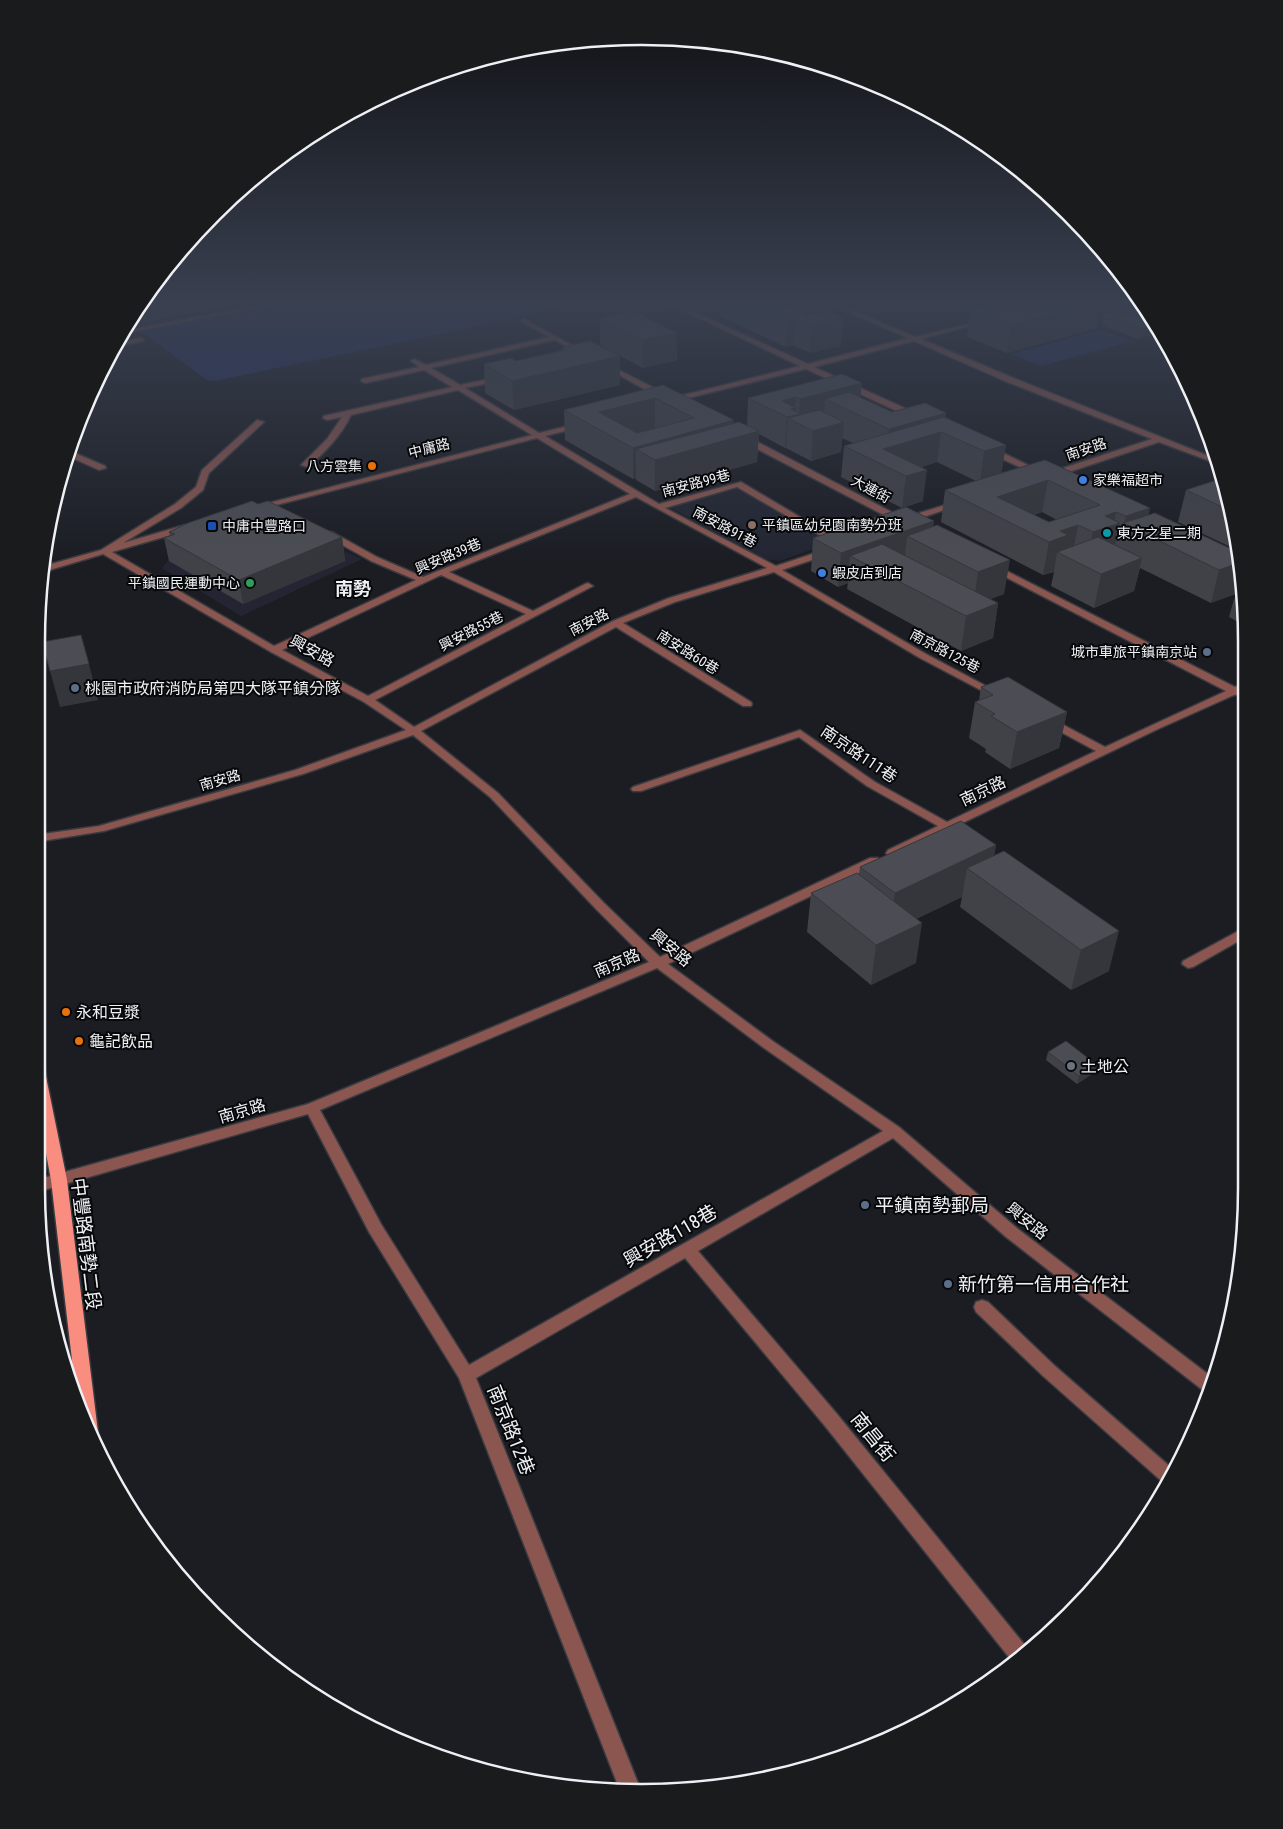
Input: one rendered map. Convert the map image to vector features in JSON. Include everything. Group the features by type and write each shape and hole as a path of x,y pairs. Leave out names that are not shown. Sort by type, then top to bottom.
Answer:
{"main road":[{"name":"中豐路南勢二段","path":"45,1108 59,1180 86,1403"}],"street":[{"path":"327,418 454,389"},
{"name":"南安路91巷","path":"462,389 658,507 775,569"},
{"path":"651,389 682,406"},
{"path":"663,404 719,389"},
{"path":"855,389 921,419"},
{"path":"1038,389 1209,459"},
{"path":"305,466 344,425 348,412"},
{"path":"104,550 178,506 200,488 205,472 260,422"},
{"name":"中庸路","path":"246,510 586,423"},
{"name":"大連街","path":"735,433 903,524 966,502"},
{"name":"南安路","path":"1038,479 1051,478 1160,439"},
{"path":"984,448 1051,478"},
{"path":"75,456 102,468"},
{"name":"南安路99巷","path":"658,507 738,484 845,545"},
{"name":"興安路39巷","path":"274,650 423,580 636,494"},
{"path":"273,502 290,512"},
{"path":"50,567 191,526"},
{"path":"324,531 374,559 423,580"},
{"name":"南安路","path":"45,838 100,829 299,772 414,731 616,623 672,600 775,569 845,545"},
{"name":"興安路","path":"104,550 274,650 368,700 414,731 494,795 600,906 658,963 769,1045 894,1131 1012,1233 1205,1382"},
{"path":"988,564 1238,690"},
{"name":"南京路125巷","path":"775,569 923,656 1010,701"},
{"path":"442,572 533,614"},
{"name":"興安路55巷","path":"368,700 588,586"},
{"name":"南安路60巷","path":"616,623 747,704"},
{"name":"南京路","path":"45,1184 312,1108 658,963 1105,751 1238,691"},
{"path":"1044,719 1105,751"},
{"name":"南京路111巷","path":"637,789 800,733 871,784 946,826"},
{"path":"1188,964 1238,935"},
{"name":"南京路12巷","path":"312,1108 375,1228 466,1376 628,1784"},
{"name":"興安路118巷","path":"466,1376 894,1131"},
{"name":"南昌街","path":"687,1249 831,1420 1017,1651"},
{"path":"982,1307 1049,1371 1165,1473"}],"shaded area":[{"name":"平鎮區幼兒園南勢分班","path":"734,487 833,542 780,561 764,559 670,507"},
{"name":"平鎮國民運動中心","path":"262,513 362,559 241,616 162,568 189,535"}],"building":[{"path":"646,389 672,389 734,420 633,448 564,410","holes":["655,398 694,418 637,433 599,412"]},
{"path":"782,389 837,389 800,399 796,397 782,401 796,408 791,409 801,414 787,417 748,398"},
{"path":"849,392 892,412 925,403 946,413 889,429 825,399"},
{"path":"819,410 844,422 813,431 788,418"},
{"path":"944,417 1006,445 984,451 941,432 883,449 927,470 906,476 844,446"},
{"path":"739,422 759,431 655,460 636,449"},
{"path":"1045,460 1150,508 1126,516 1116,512 1105,516 1120,523 1093,532 1078,525 1060,531 1068,535 1049,542 945,490","holes":["1048,480 1100,505 1049,522 997,497"]},
{"path":"1216,480 1223,507 1186,490"},
{"path":"252,501 258,504 268,501 342,537 239,580 164,538 175,534 169,532 188,523"},
{"path":"906,507 934,521 841,553 813,538"},
{"path":"1155,513 1231,549 1233,565 1219,570 1123,523"},
{"path":"937,525 1010,560 978,572 907,536"},
{"path":"1098,537 1142,558 1101,574 1057,552"},
{"path":"882,544 998,603 966,616 850,556"},
{"path":"81,635 89,664 50,671 45,653 45,641"},
{"path":"1008,677 1067,712 1017,732 991,716 995,714 975,702 993,695 981,687"},
{"path":"961,821 996,845 895,893 860,867"},
{"path":"1004,851 1119,931 1081,950 967,868"},
{"path":"857,873 922,923 876,945 811,893"},
{"path":"1066,1041 1097,1065 1079,1076 1048,1052"}],"place":[{"name":"八方雲集","path":"372,466"},
{"name":"家樂福超市","path":"1083,480"},
{"name":"平鎮區幼兒園南勢分班","path":"752,525"},
{"name":"中庸中豐路口","path":"212,526"},
{"name":"東方之星二期","path":"1107,533"},
{"name":"蝦皮店到店","path":"822,573"},
{"name":"平鎮國民運動中心","path":"250,583"},
{"name":"城市車旅平鎮南京站","path":"1207,652"},
{"name":"桃園市政府消防局第四大隊平鎮分隊","path":"75,688"},
{"name":"永和豆漿","path":"66,1012"},
{"name":"龜記飲品","path":"79,1041"},
{"name":"土地公","path":"1071,1066"},
{"name":"平鎮南勢郵局","path":"865,1205"},
{"name":"新竹第一信用合作社","path":"948,1284"}],"district":[{"name":"南勢","path":"353,588"}]}
